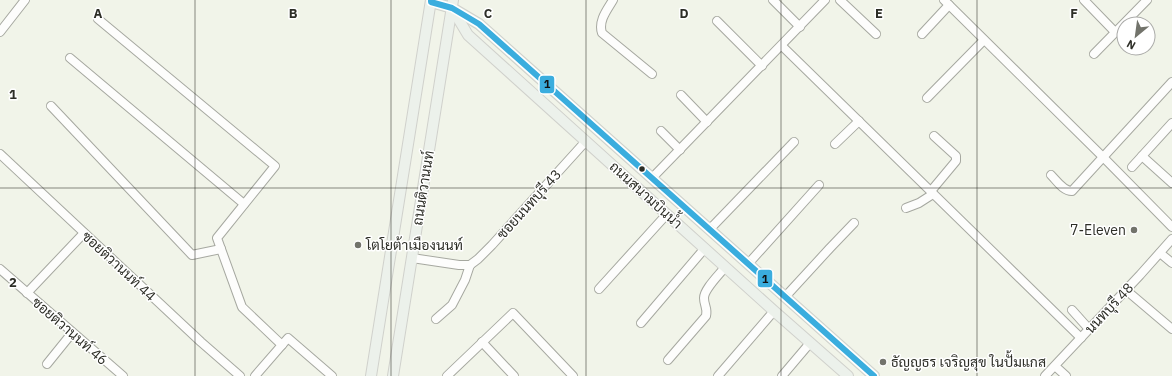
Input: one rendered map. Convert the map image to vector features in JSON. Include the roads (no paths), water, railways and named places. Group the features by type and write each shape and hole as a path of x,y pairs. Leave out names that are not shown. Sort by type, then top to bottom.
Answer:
{"main road":[{"name":"ถนนสนามบินน้ำ","path":"431,1 452,4 479,24 874,376"},
{"name":"ถนนติวานนท์","path":"371,376 431,1"},
{"name":"ถนนสนามบินน้ำ","path":"452,4 468,36 848,376"},
{"name":"ถนนติวานนท์","path":"393,376 452,4"}],"street":[{"path":"0,32 25,0"},
{"path":"613,0 601,22 600,27 602,33 652,74"},
{"path":"773,0 800,26"},
{"path":"652,178 826,0"},
{"path":"840,0 876,34"},
{"path":"1084,0 1115,32"},
{"path":"1094,54 1147,0"},
{"path":"922,34 947,3 1103,156 1172,227"},
{"path":"98,19 275,166 217,238 242,307 282,345"},
{"path":"717,21 762,66"},
{"path":"927,98 984,40"},
{"path":"782,46 1081,338"},
{"path":"70,58 244,204"},
{"path":"1051,175 1064,189 1072,191 1172,82"},
{"path":"681,95 707,122"},
{"path":"51,106 192,255 220,249"},
{"path":"836,144 859,121"},
{"path":"1132,167 1172,123"},
{"path":"661,131 680,150"},
{"path":"906,208 919,203 932,192 956,161 956,156 934,136"},
{"name":"ซอยนนทบุรี 43","path":"470,265 478,260 586,141"},
{"path":"710,230 794,142"},
{"name":"ซอยติวานนท์ 44","path":"0,154 201,342 240,376"},
{"path":"1142,156 1172,183"},
{"path":"748,264 819,185"},
{"path":"599,289 667,214"},
{"path":"786,297 854,223"},
{"path":"27,293 84,233"},
{"name":"นนทบุรี 48","path":"1045,376 1172,239"},
{"path":"641,323 705,248"},
{"path":"1160,253 1172,263"},
{"path":"412,258 460,266 470,265 465,280 452,305 436,319"},
{"path":"668,360 706,316 708,309 705,304 705,293 725,267"},
{"name":"ซอยติวานนท์ 46","path":"0,269 123,376"},
{"path":"1126,290 1172,329"},
{"path":"1072,310 1089,329"},
{"path":"718,376 774,311"},
{"path":"450,375 513,313 573,376"},
{"path":"47,364 72,333"},
{"path":"255,376 288,338 332,376"},
{"path":"482,342 514,376"},
{"path":"782,376 810,343"},
{"path":"1055,366 1066,376"}],"place":[{"name":"7-Eleven","path":"1134,230"},
{"name":"โตโยต้าเมืองนนท์","path":"358,245"},
{"name":"ธัญญธร เจริญสุข ในปั้มแกส","path":"883,362"}]}
